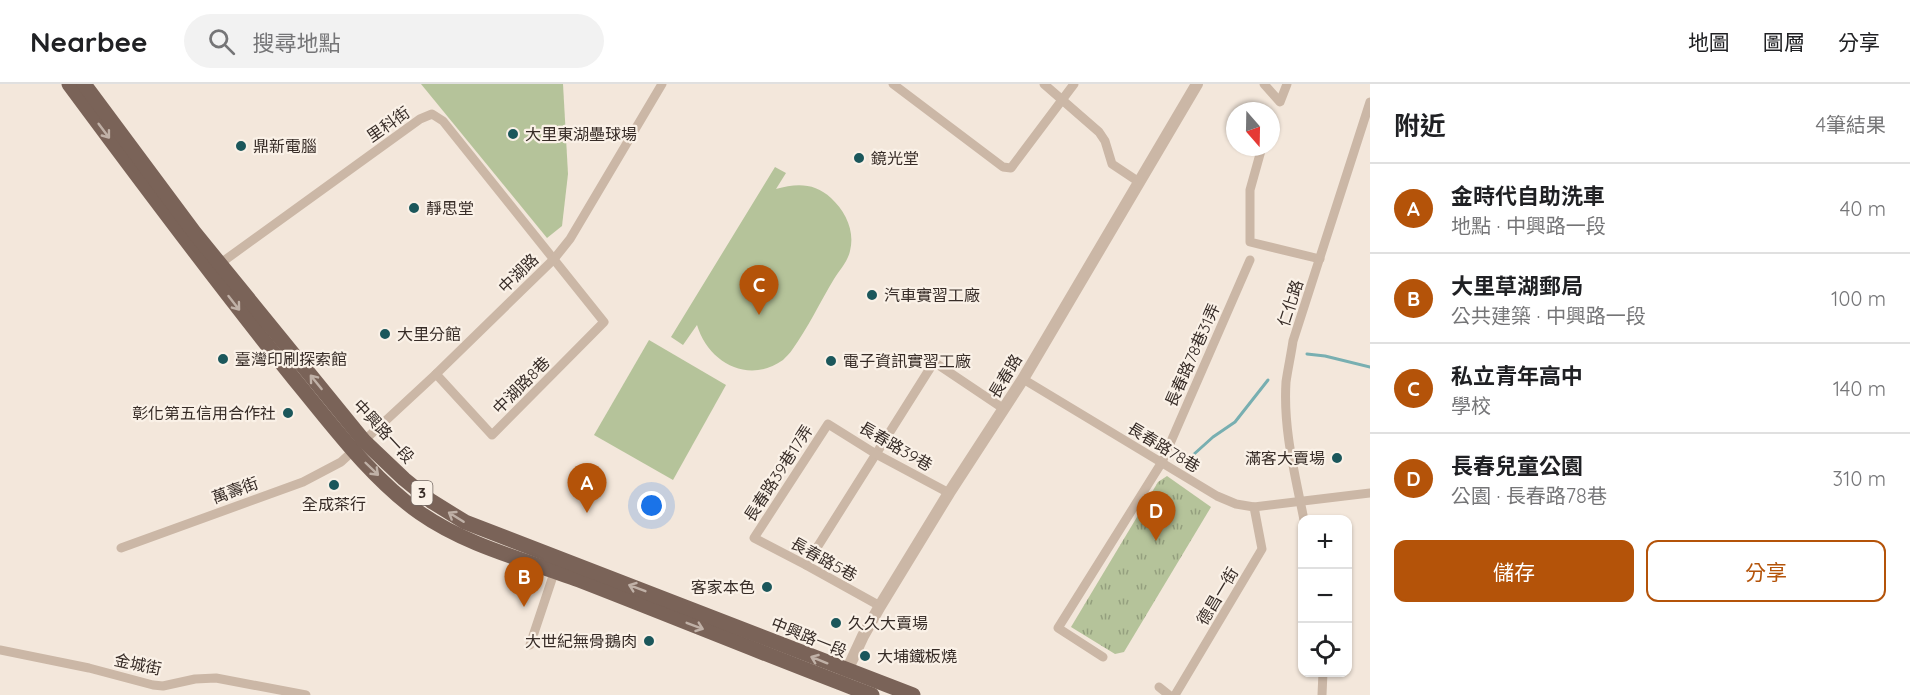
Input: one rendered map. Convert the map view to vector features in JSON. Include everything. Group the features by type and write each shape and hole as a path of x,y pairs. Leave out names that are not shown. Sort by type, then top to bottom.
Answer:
{"main road":[{"name":"中興路一段","path":"69,84 359,446 411,506 444,528 469,540 557,565 844,677 913,695"},
{"name":"中興路一段","path":"84,84 194,232 215,268"},
{"name":"中興路一段","path":"844,677 872,695"}],"street":[{"name":"中湖路","path":"359,446 554,259 570,239 662,84"},
{"path":"892,84 1003,167 1011,168 1074,84"},
{"path":"1044,84 1099,132 1112,164 1139,182"},
{"name":"長春路","path":"844,677 880,606 1023,379 1197,84"},
{"path":"1264,84 1280,102 1287,84"},
{"name":"仁化路","path":"1303,515 1287,426 1286,383 1293,341 1370,102"},
{"name":"里科街","path":"215,268 413,124 432,114 443,121 554,259"},
{"path":"1259,156 1250,190 1250,242 1320,259"},
{"name":"長春路78巷31弄","path":"1103,657 1058,628 1162,462 1250,257 1250,242"},
{"name":"中湖路8巷","path":"436,374 492,435 603,322 554,259"},
{"path":"806,565 934,362 1004,409"},
{"name":"長春路78巷","path":"1023,379 1217,496 1236,504 1254,507 1370,493"},
{"name":"長春路39巷","path":"828,424 876,454 949,494"},
{"name":"長春路39巷17弄","path":"754,538 828,424"},
{"name":"萬壽街","path":"121,548 303,482 341,462 359,446"},
{"name":"德昌一街","path":"1175,695 1262,549 1254,507"},
{"name":"長春路5巷","path":"754,538 880,606"},
{"path":"530,645 557,565"},
{"name":"金城街","path":"0,650 89,668 153,685 163,686 195,679 216,678 306,695"},
{"path":"1322,695 1323,677"},
{"path":"1159,687 1169,695"}],"green space":[{"name":"大里東湖壘球場","path":"421,84 563,84 568,174 562,226 547,238"},
{"path":"775,167 786,173 776,189 791,186 812,187 831,198 841,209 848,222 851,244 849,255 790,352 783,360 770,367 743,370 731,366 710,350 697,325 683,345 671,337"},
{"path":"649,340 726,385 673,480 594,435"},
{"path":"1167,476 1211,507 1124,652 1115,654 1071,627 1158,482"}],"waterway":[{"path":"1307,354 1370,367"},
{"path":"1193,455 1235,422 1268,380"}],"place":[{"name":"大里東湖壘球場","path":"513,134"},
{"name":"鼎新電腦","path":"241,146"},
{"name":"鏡光堂","path":"859,158"},
{"name":"靜思堂","path":"414,208"},
{"name":"汽車實習工廠","path":"872,295"},
{"name":"私立青年高中","path":"759,315"},
{"name":"大里分館","path":"385,334"},
{"name":"臺灣印刷探索館","path":"223,359"},
{"name":"電子資訊實習工廠","path":"831,361"},
{"name":"彰化第五信用合作社","path":"288,413"},
{"name":"滿客大賣場","path":"1337,458"},
{"name":"全成茶行","path":"334,485"},
{"name":"金時代自助洗車","path":"587,513"},
{"name":"長春兒童公園","path":"1156,541"},
{"name":"客家本色","path":"767,587"},
{"name":"大里草湖郵局","path":"524,607"},
{"name":"久久大賣場","path":"836,623"},
{"name":"大世紀無骨鵝肉","path":"649,641"},
{"name":"大埔鐵板燒","path":"865,656"}]}
